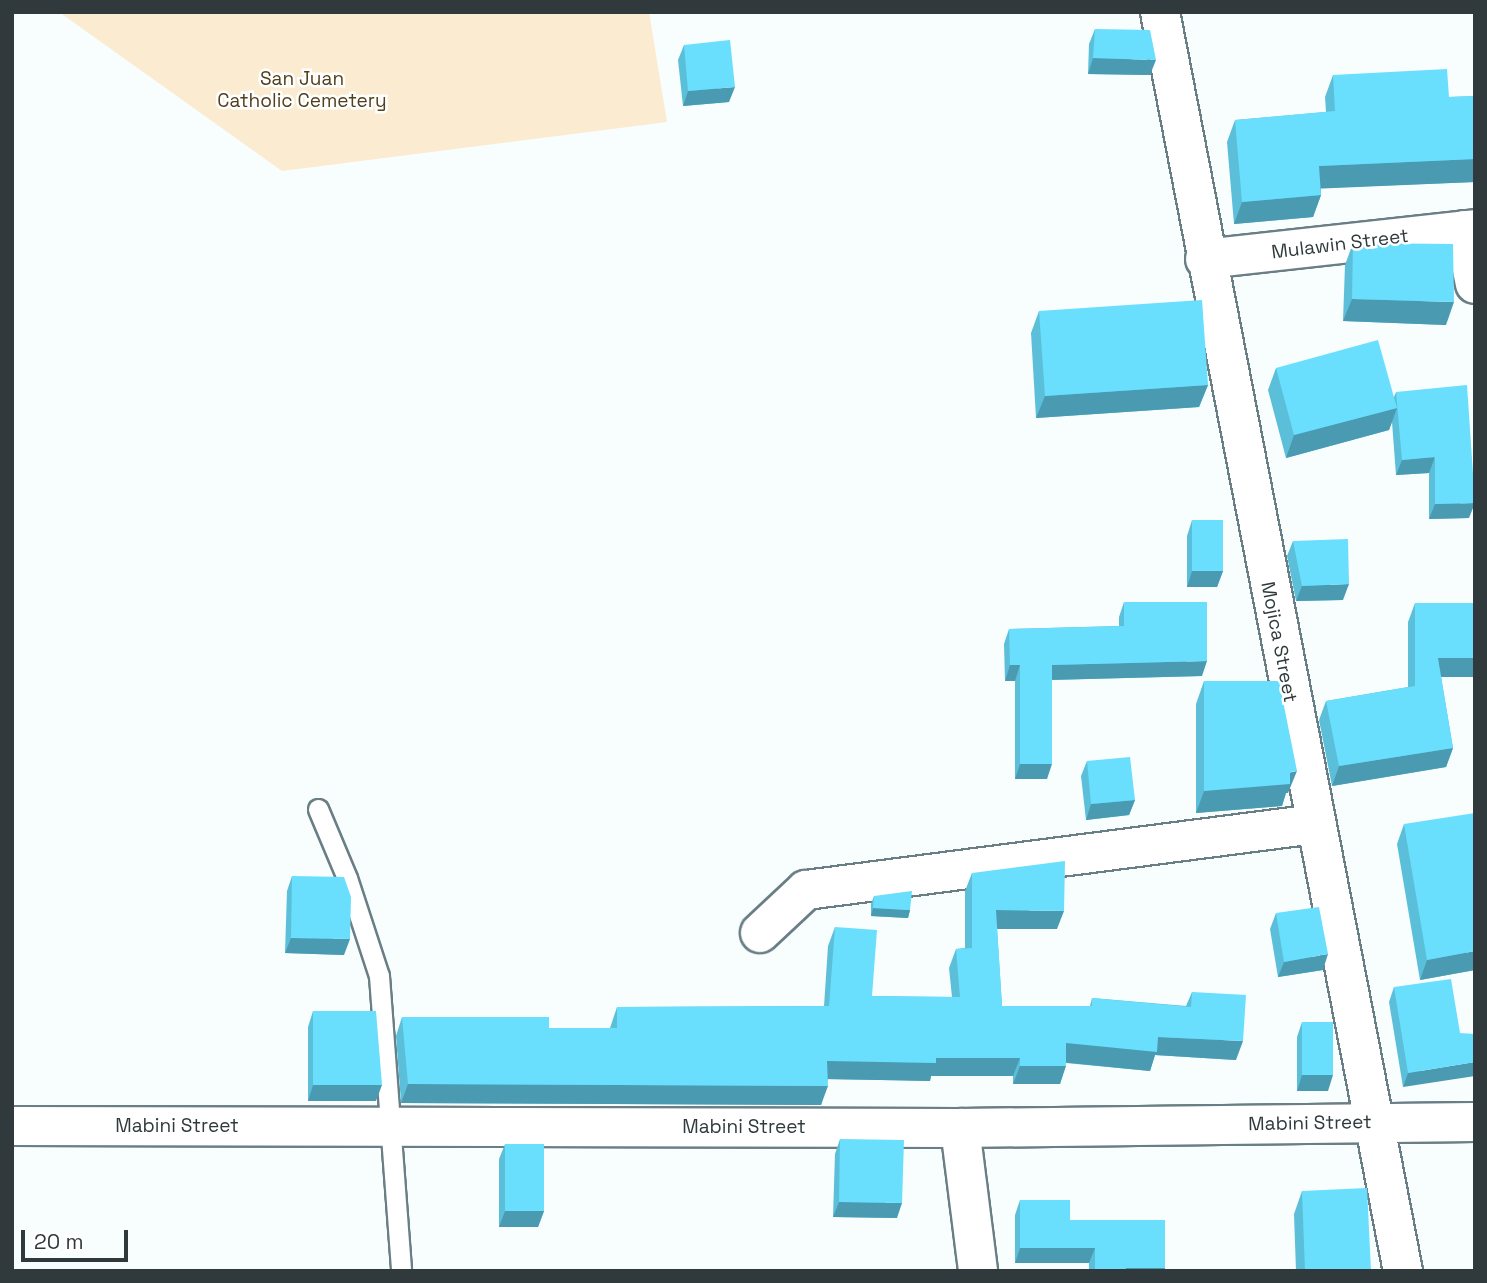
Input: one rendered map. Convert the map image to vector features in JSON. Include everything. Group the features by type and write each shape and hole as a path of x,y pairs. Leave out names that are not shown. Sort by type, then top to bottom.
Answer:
{"street":[{"name":"Mojica Street","path":"1160,12 1205,260 1402,1271"},
{"name":"Mulawin Street","path":"1205,260 1469,229"},
{"path":"1469,229 1475,284"},
{"path":"760,933 806,890 1315,824"},
{"name":"Mabini Street","path":"12,1126 960,1128 1475,1122"},
{"path":"960,1128 978,1271"}],"lane":[{"path":"318,809 347,878 379,976 401,1271"}],"green space":[{"name":"San Juan Catholic Cemetery","path":"59,12 649,12 667,122 282,171"}],"building":[{"path":"1095,29 1150,30 1156,60 1093,58"},
{"path":"730,40 735,87 688,91 684,45"},
{"path":"1447,69 1449,97 1475,96 1475,159 1319,166 1321,195 1242,202 1235,120 1335,111 1333,75"},
{"path":"1353,243 1453,244 1454,302 1352,299"},
{"path":"1202,300 1208,385 1045,396 1039,311"},
{"path":"1378,340 1397,408 1294,435 1276,368"},
{"path":"1467,385 1475,503 1435,504 1435,457 1402,460 1396,392"},
{"path":"1192,520 1223,520 1223,571 1192,571"},
{"path":"1348,539 1349,584 1302,586 1293,541"},
{"path":"1124,602 1207,602 1207,661 1052,665 1052,764 1020,764 1020,665 1010,665 1009,629 1124,626"},
{"path":"1415,603 1475,603 1475,658 1438,658 1453,748 1339,766 1326,701 1415,686"},
{"path":"1204,681 1279,681 1297,771 1290,772 1290,784 1204,791"},
{"path":"1130,757 1135,800 1091,804 1087,761"},
{"path":"1475,813 1475,951 1427,960 1404,824"},
{"path":"1065,861 1064,911 996,910 1002,1006 1092,1006 1092,998 1191,1007 1192,992 1246,995 1243,1041 1158,1037 1157,1052 1066,1043 1066,1066 1020,1066 1020,1058 936,1058 936,1063 827,1061 828,1086 408,1084 402,1017 549,1017 549,1028 617,1028 617,1007 829,1006 835,927 877,930 872,996 960,997 956,949 972,948 972,873"},
{"path":"292,876 344,877 351,897 350,939 291,938"},
{"path":"912,891 910,910 873,908 874,896"},
{"path":"1319,907 1328,954 1284,962 1276,913"},
{"path":"1451,979 1460,1033 1475,1034 1475,1062 1408,1073 1394,987"},
{"path":"313,1011 376,1011 382,1085 313,1085"},
{"path":"1302,1022 1333,1022 1333,1075 1302,1075"},
{"path":"840,1139 904,1140 902,1203 839,1202"},
{"path":"505,1144 544,1144 544,1211 505,1211"},
{"path":"1367,1188 1371,1271 1305,1271 1302,1191"},
{"path":"1020,1200 1070,1200 1070,1220 1165,1220 1165,1268 1095,1271 1095,1248 1020,1248"}]}
